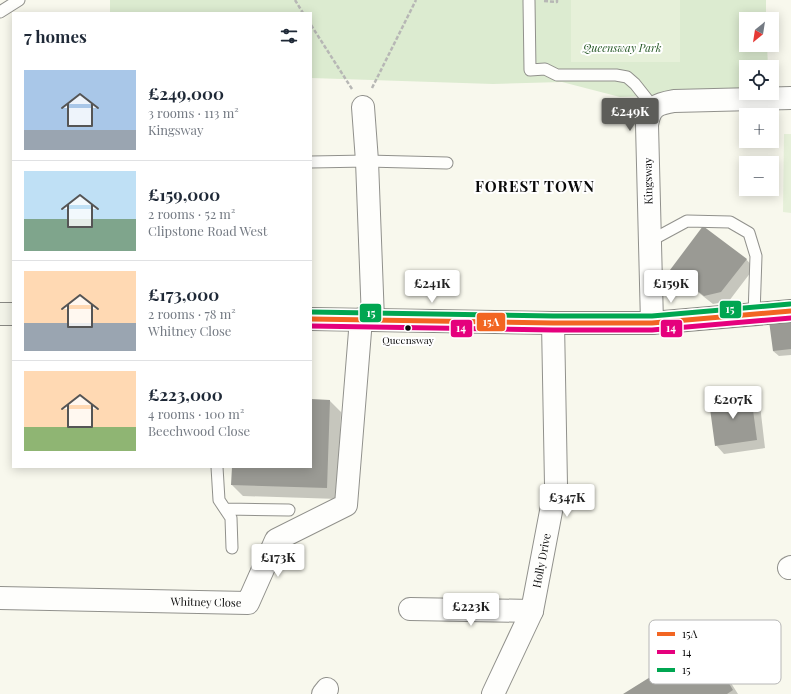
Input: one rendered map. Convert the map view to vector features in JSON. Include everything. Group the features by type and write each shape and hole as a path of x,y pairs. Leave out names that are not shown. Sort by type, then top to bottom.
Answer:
{"main road":[{"path":"312,319 652,323 791,311"},
{"path":"0,314 12,314"}],"street":[{"path":"654,108 662,103 674,101 791,98"},
{"path":"363,107 366,161 367,320"},
{"name":"Kingsway","path":"652,323 647,125 649,115 654,108"},
{"name":"Whitney Close","path":"0,598 248,603 276,540 346,504 367,320"},
{"name":"Holly Drive","path":"494,693 532,611 556,484 553,323"},
{"path":"410,609 532,611"}],"lane":[{"path":"0,12 19,0"},
{"path":"529,0 530,70 545,69 557,75 616,75 627,77 635,84 654,108"},
{"path":"312,162 366,161 447,163"},
{"path":"650,241 687,221 730,222 749,233 756,256 754,315"},
{"path":"217,468 219,500 231,518 232,548"},
{"path":"225,509 289,510"}],"path":[{"path":"295,0 302,12"},
{"path":"363,107 416,0"},
{"path":"312,27 363,107"}],"green space":[{"name":"Queensway Park","path":"110,0 766,0 766,12 739,12 739,52 767,52 768,60 739,60 739,92 620,97 562,82 493,84 312,78 312,12 110,12"},
{"path":"571,0 680,0 680,62 571,62"},
{"path":"784,134 791,134 791,213 783,212"}],"building":[{"path":"703,226 747,259 721,292 704,296 670,270"},
{"path":"791,318 791,349 773,351 769,321"},
{"path":"751,395 757,440 715,446 709,401"},
{"path":"312,399 330,400 327,488 231,485 232,468 312,468"},
{"path":"649,678 649,684 729,684 733,690 727,694 623,694"}],"transit line":[{"name":"15","path":"312,312 652,316 790,304"},
{"name":"15A","path":"312,319 652,323 791,311"},
{"name":"14","path":"312,326 652,330 791,318"}],"place":[{"name":"Queensway","path":"408,328"}],"district":[{"name":"FOREST TOWN","path":"535,187"}]}
